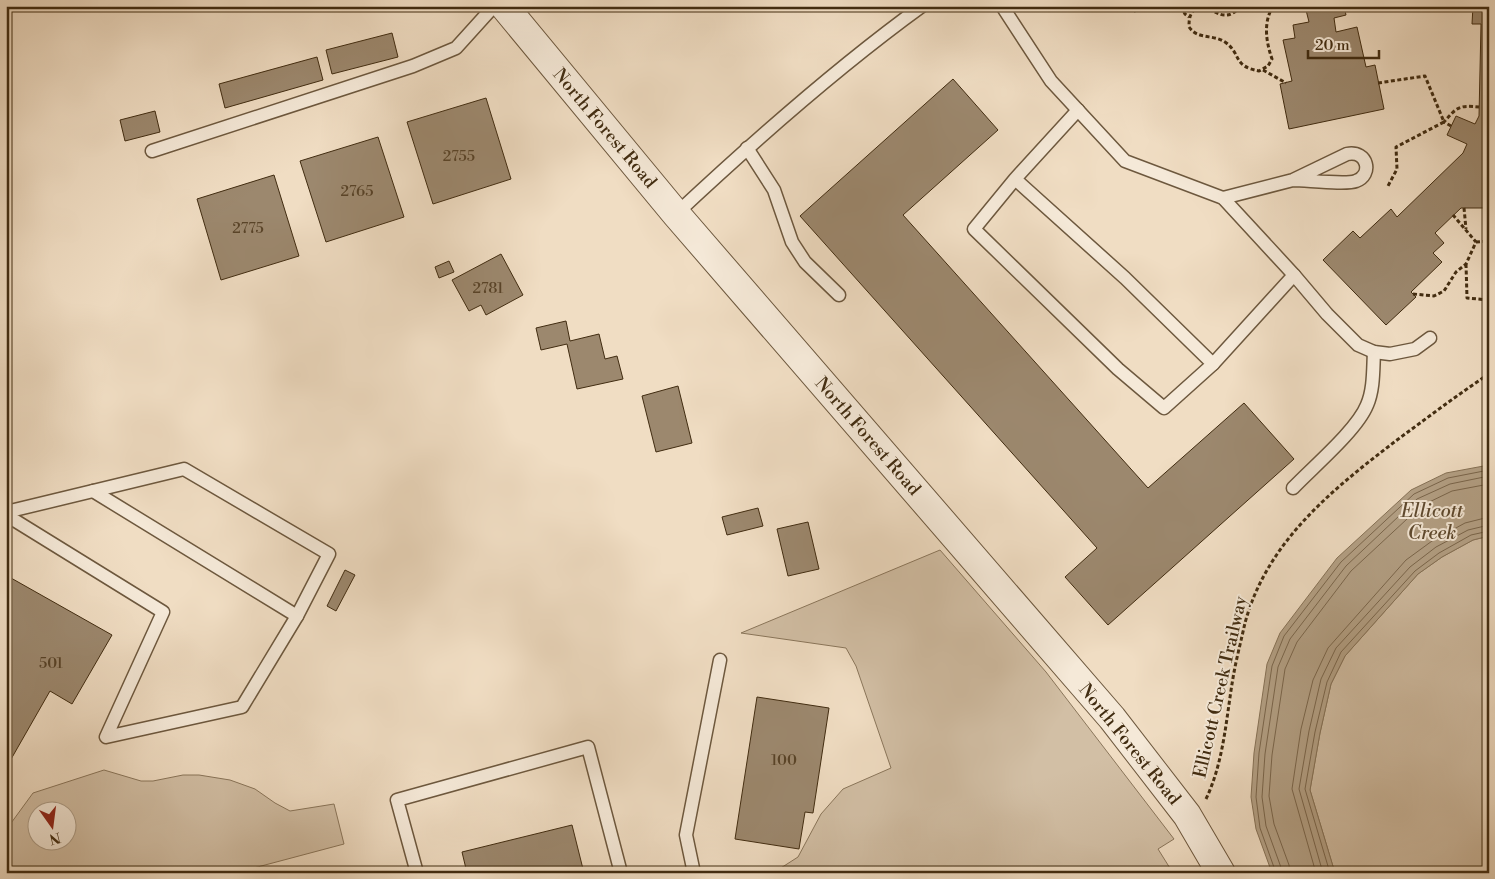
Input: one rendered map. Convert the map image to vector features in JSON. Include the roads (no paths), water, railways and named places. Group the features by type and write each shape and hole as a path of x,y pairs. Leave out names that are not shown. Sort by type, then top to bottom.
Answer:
{"street":[{"name":"North Forest Road","path":"504,6 676,214 1112,718 1187,815 1221,873"}],"lane":[{"path":"152,151 413,66 456,48 494,6"},
{"path":"676,214 747,148 877,39 922,6"},
{"path":"1002,6 1051,81 1126,161 1223,198 1327,314 1358,345 1374,352 1390,354 1415,349 1430,338"},
{"path":"1078,110 1015,179 974,229 1118,369 1164,408 1213,364 1294,275"},
{"path":"747,148 774,190 792,242 805,262 839,295"},
{"path":"1223,198 1293,180 1354,152 1364,158 1366,165 1362,178 1352,182 1293,180"},
{"path":"1015,179 1125,278 1213,364"},
{"path":"1293,488 1353,428 1367,406 1371,388 1374,352"},
{"path":"184,469 329,554 297,616 242,706 106,737 163,612 6,514 184,469"},
{"path":"93,492 297,616"},
{"path":"694,873 686,835 720,660"},
{"path":"417,873 397,800 588,747 621,873"}],"water":[{"name":"Ellicott Creek","path":"1489,465 1489,536 1473,540 1442,557 1418,574 1345,656 1331,684 1310,790 1335,873 1272,873 1256,829 1251,797 1254,753 1267,664 1280,633 1337,558 1411,490 1446,473"}]}
